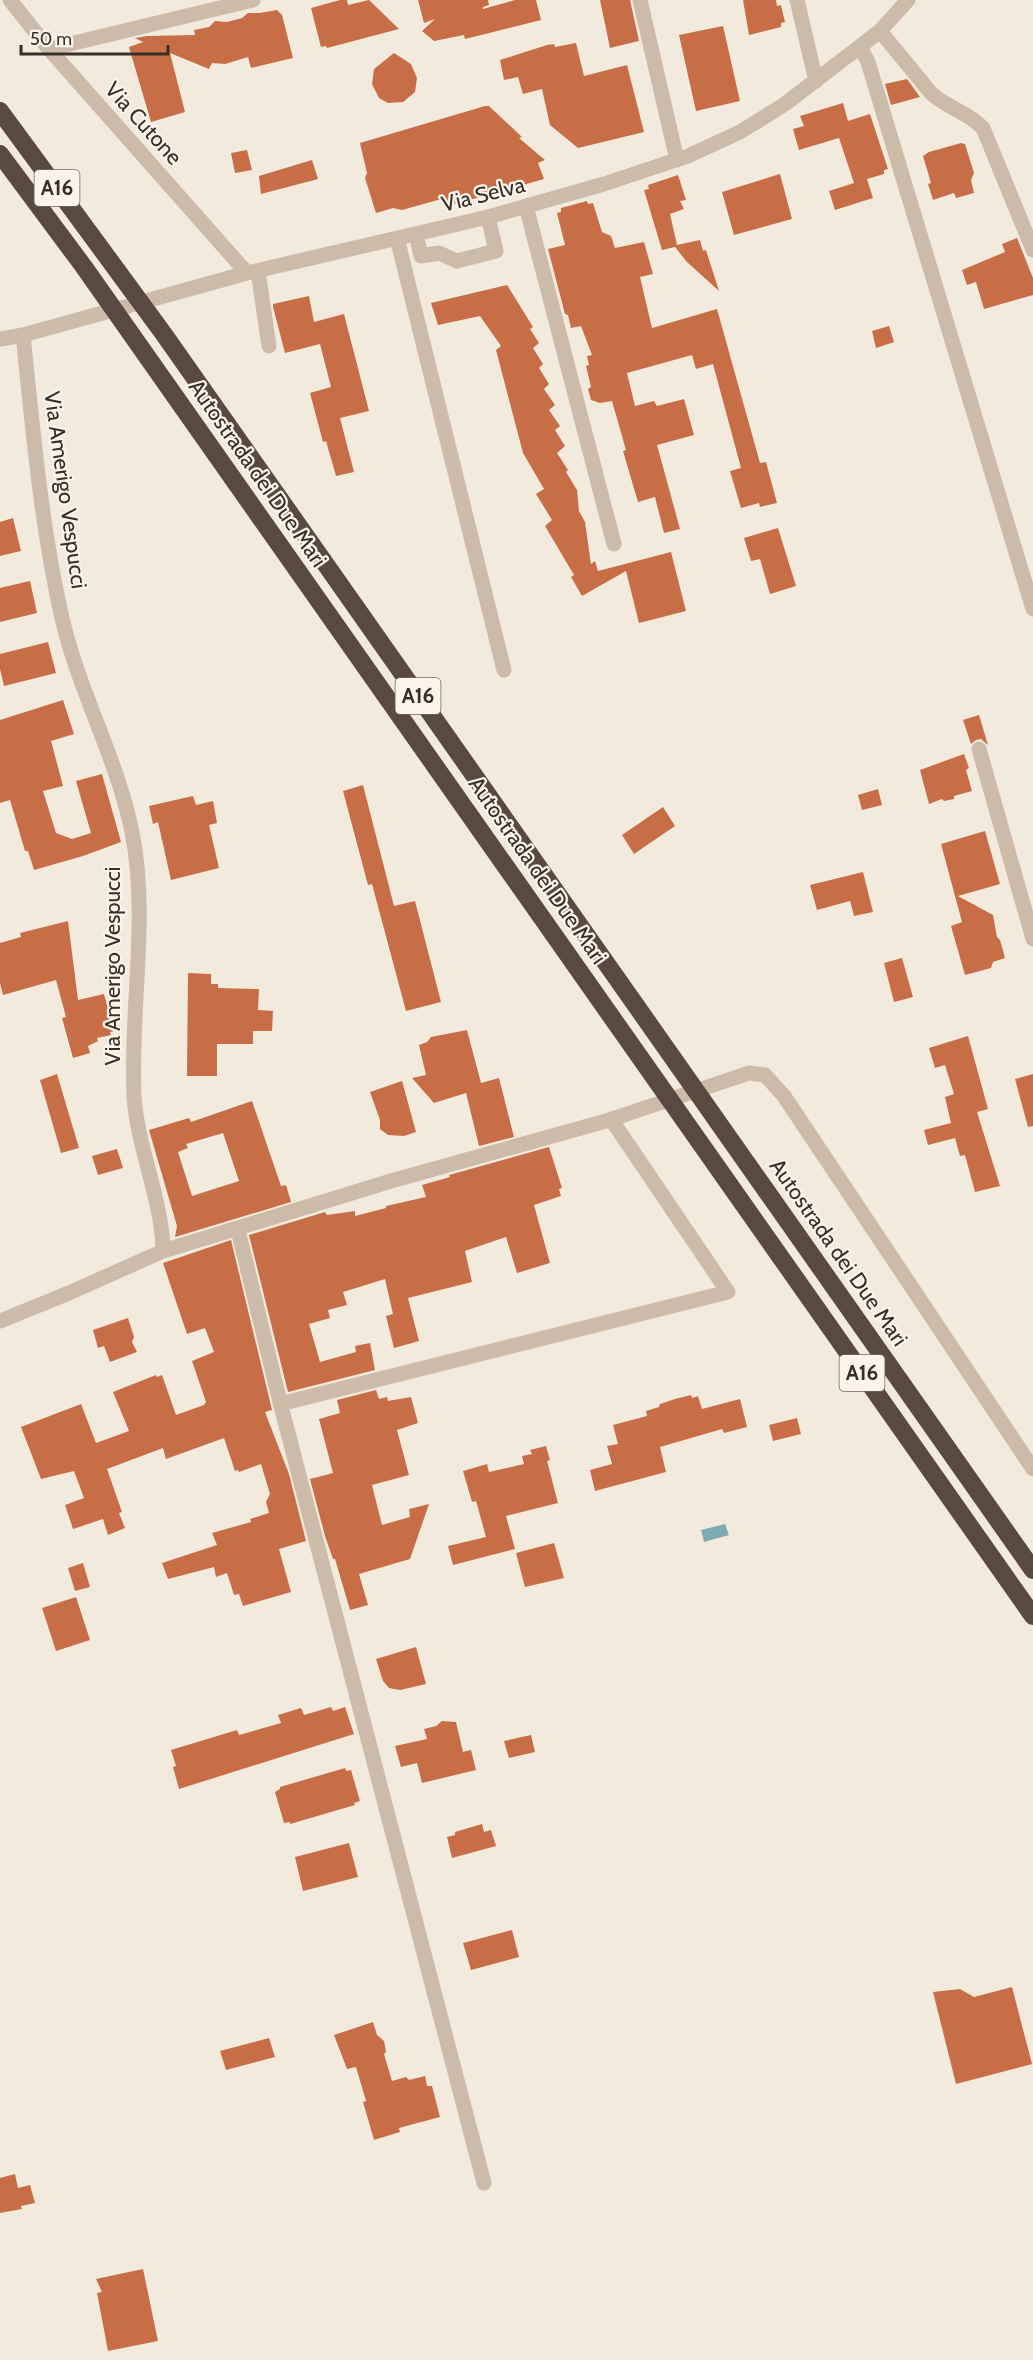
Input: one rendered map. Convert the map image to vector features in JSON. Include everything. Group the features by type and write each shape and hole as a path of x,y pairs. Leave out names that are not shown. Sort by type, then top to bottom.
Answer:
{"highway":[{"name":"Autostrada dei Due Mari","path":"0,111 163,333 1033,1570"},
{"name":"Autostrada dei Due Mari","path":"0,154 84,267 1033,1616"}],"street":[{"name":"Via Cutone","path":"10,0 49,49 253,272"},
{"path":"49,49 253,0"},
{"path":"639,0 677,160"},
{"path":"797,0 816,81"},
{"name":"Via Selva","path":"0,339 23,335 253,272 488,217 604,184 677,160 740,132 765,117 880,31 908,0"},
{"path":"880,31 939,101 968,116 983,128 1033,250"},
{"path":"860,47 868,62 1033,609"},
{"path":"526,206 614,544"},
{"path":"416,234 421,256 439,253 457,261 496,251 488,217"},
{"path":"397,238 504,670"},
{"path":"253,272 269,346"},
{"name":"Via Amerigo Vespucci","path":"23,335 43,514 63,619 83,687 113,764 132,833 138,887 134,1094 138,1136 158,1208 163,1234 163,1251"},
{"path":"979,749 1033,939"},
{"path":"0,1321 163,1251 238,1230 391,1181 611,1119 749,1073 765,1075 784,1096 1033,1469"},
{"path":"280,1404 728,1292 611,1119"},
{"path":"238,1230 280,1404 484,2183"}],"water":[{"path":"725,1524 729,1535 704,1542 701,1530"}],"building":[{"path":"347,0 348,5 369,0 399,29 327,48 326,46 321,47 311,8"},
{"path":"418,0 488,0 489,5 483,9 515,0 536,0 541,20 465,39 464,35 434,41 422,31 435,19 424,23"},
{"path":"600,0 630,0 639,41 610,48"},
{"path":"743,0 776,0 777,6 781,5 785,22 781,23 781,27 749,35"},
{"path":"277,10 282,15 293,58 251,68 248,57 225,64 212,63 209,69 170,53 185,112 151,122 129,47 143,42 135,38 195,35 194,30 209,27 215,21 227,22 242,18 248,13"},
{"path":"723,26 740,101 696,111 679,35"},
{"path":"576,43 584,76 627,65 644,132 578,148 550,125 542,89 523,94 518,77 504,80 500,60 547,45 554,44 555,47"},
{"path":"394,53 411,64 417,78 415,92 403,102 388,103 379,98 372,84 374,69"},
{"path":"907,79 920,97 891,105 885,84"},
{"path":"843,103 848,121 870,114 888,169 884,170 884,174 867,179 873,198 835,210 829,191 854,183 839,138 799,150 793,129 804,126 800,116"},
{"path":"489,106 522,137 519,138 545,160 538,163 544,179 448,206 445,198 402,210 393,208 376,213 365,178 367,173 360,143"},
{"path":"961,143 965,144 974,173 971,180 974,193 956,198 954,193 933,200 928,184 931,183 923,156 929,152"},
{"path":"247,150 252,170 235,173 231,153"},
{"path":"312,160 318,179 261,194 259,176"},
{"path":"780,174 792,219 734,235 722,192"},
{"path":"678,175 686,200 680,201 684,209 670,214 677,245 700,240 703,251 706,250 719,291 687,262 675,247 662,250 644,190 649,189 648,185"},
{"path":"587,201 588,204 593,203 602,232 611,236 615,248 644,242 653,274 640,277 652,328 717,309 760,463 766,462 777,503 760,507 759,503 741,508 730,471 741,468 713,364 696,369 692,355 627,373 635,406 654,401 657,406 684,399 694,435 657,445 680,529 664,533 655,497 638,502 623,451 626,450 612,401 600,403 591,400 588,389 591,387 586,366 589,365 587,356 592,355 581,326 571,328 568,315 565,314 548,249 565,245 557,213 561,212 561,208"},
{"path":"1017,238 1033,278 1033,295 984,309 976,282 967,285 962,270 1005,252 1002,244"},
{"path":"507,285 533,327 530,329 539,343 533,348 543,364 539,368 549,384 544,389 555,405 549,410 560,426 555,430 565,446 557,453 577,490 579,511 585,522 591,564 595,561 598,571 671,552 686,611 639,623 626,571 582,596 571,577 574,575 545,526 552,520 536,494 544,489 523,453 496,350 501,346 480,316 438,325 431,303"},
{"path":"309,296 314,322 344,314 369,411 340,418 354,472 336,476 326,441 323,442 310,393 331,387 320,344 285,353 273,307 273,304"},
{"path":"889,326 894,342 876,348 872,331"},
{"path":"13,518 21,551 0,556 0,522"},
{"path":"778,528 796,586 770,594 760,559 751,561 744,538"},
{"path":"30,581 37,613 0,622 0,588"},
{"path":"48,642 56,673 4,686 0,669 0,654"},
{"path":"63,700 74,734 51,741 63,786 43,791 56,833 72,839 91,833 76,781 102,774 121,842 34,870 28,851 25,851 10,800 0,803 0,720"},
{"path":"979,715 988,745 981,739 971,744 963,720"},
{"path":"964,754 969,768 966,770 972,791 954,796 954,799 944,801 942,799 929,804 920,770"},
{"path":"363,785 394,906 415,901 441,1002 406,1011 372,884 368,885 343,791"},
{"path":"878,789 882,805 862,810 858,795"},
{"path":"193,796 196,805 213,801 217,823 209,825 219,868 171,880 158,822 153,824 149,806"},
{"path":"663,807 675,826 634,854 622,835"},
{"path":"985,831 1000,884 958,896 993,915 997,937 1005,958 993,962 991,968 965,975 951,926 962,922 941,844"},
{"path":"863,872 873,912 854,916 850,901 817,910 810,885"},
{"path":"68,921 78,1000 104,994 114,1031 110,1032 111,1035 97,1038 98,1041 88,1046 90,1053 73,1058 62,1018 66,1017 56,980 3,995 0,983 0,943 21,937 20,933"},
{"path":"902,958 913,997 894,1002 884,963"},
{"path":"188,973 211,974 211,984 218,984 218,988 259,989 258,1010 273,1011 272,1031 253,1031 253,1044 217,1044 217,1076 187,1076"},
{"path":"467,1030 481,1083 499,1078 514,1137 479,1146 466,1093 434,1103 412,1078 426,1075 419,1045 427,1042 431,1037"},
{"path":"968,1036 988,1109 977,1112 1000,1186 975,1192 965,1155 960,1156 955,1138 928,1145 924,1130 951,1123 945,1097 954,1094 945,1065 935,1068 929,1048"},
{"path":"57,1074 79,1148 61,1153 40,1080"},
{"path":"1033,1074 1033,1126 1028,1127 1015,1079"},
{"path":"402,1081 416,1132 404,1136 388,1135 380,1129 380,1120 370,1092"},
{"path":"252,1101 281,1186 286,1185 291,1202 175,1237 177,1226 149,1130 189,1118 191,1122","holes":["223,1133 239,1181 192,1196 178,1152 188,1148 186,1144"]},
{"path":"549,1147 562,1188 559,1189 561,1196 534,1205 550,1263 517,1273 506,1237 465,1251 472,1282 408,1298 419,1341 394,1348 386,1316 393,1314 385,1279 343,1292 347,1305 328,1310 330,1318 309,1324 320,1362 356,1352 355,1346 370,1343 375,1370 288,1392 249,1235 325,1212 327,1215 355,1211 355,1216 426,1197 422,1185 450,1177 449,1175"},
{"path":"117,1149 123,1168 98,1175 92,1156"},
{"path":"231,1240 272,1410 265,1412 289,1474 306,1541 279,1549 291,1592 243,1606 239,1594 234,1595 227,1573 216,1577 214,1567 168,1579 162,1563 217,1545 212,1533 251,1522 250,1519 269,1513 266,1502 270,1494 261,1464 239,1472 235,1471 224,1438 166,1459 163,1448 107,1469 125,1528 108,1535 103,1519 73,1529 65,1505 84,1498 74,1471 41,1479 21,1427 81,1404 96,1443 129,1431 113,1392 156,1375 157,1377 162,1375 176,1415 204,1405 206,1402 192,1361 214,1352 205,1328 187,1334 163,1263"},
{"path":"128,1318 134,1337 132,1342 137,1352 110,1362 104,1346 98,1348 93,1330"},
{"path":"376,1390 379,1399 387,1397 388,1401 411,1397 418,1423 397,1430 409,1475 372,1485 382,1525 410,1517 409,1509 429,1504 410,1559 359,1574 368,1605 350,1610 335,1559 333,1559 325,1536 310,1479 333,1473 319,1419 340,1413 337,1400"},
{"path":"691,1395 692,1398 698,1396 702,1409 740,1399 747,1427 724,1433 722,1429 660,1447 666,1472 595,1491 590,1470 612,1464 607,1446 618,1444 613,1425 647,1416 646,1411 659,1407 660,1404"},
{"path":"797,1418 801,1434 773,1441 769,1425"},
{"path":"546,1446 550,1460 547,1461 558,1503 506,1516 515,1549 453,1565 448,1546 486,1537 476,1501 472,1502 463,1471 487,1464 489,1472 524,1464 522,1456 532,1454 530,1450"},
{"path":"554,1543 564,1578 525,1587 516,1553"},
{"path":"83,1563 90,1587 75,1591 68,1568"},
{"path":"76,1597 90,1640 56,1651 42,1608"},
{"path":"416,1647 426,1684 400,1690 389,1688 383,1681 376,1659"},
{"path":"331,1707 333,1711 345,1707 354,1734 179,1789 171,1750 237,1730 239,1735 281,1723 278,1715 301,1708 304,1715"},
{"path":"442,1721 456,1722 463,1752 471,1750 476,1770 422,1783 417,1763 401,1767 395,1746 427,1739 424,1729 436,1726"},
{"path":"531,1735 535,1752 509,1758 504,1741"},
{"path":"345,1768 346,1771 351,1770 360,1801 354,1803 355,1805 290,1824 290,1822 284,1823 275,1792 280,1787"},
{"path":"482,1824 484,1832 491,1830 496,1846 452,1858 447,1837 455,1835 455,1832"},
{"path":"349,1843 358,1877 303,1891 295,1857"},
{"path":"512,1930 519,1957 471,1970 463,1943"},
{"path":"1012,1987 1032,2064 956,2084 933,1992 960,1989 974,1997"},
{"path":"373,2022 377,2035 384,2041 386,2052 384,2054 392,2081 406,2077 409,2080 425,2076 427,2086 432,2086 440,2117 399,2128 400,2132 374,2140 356,2067 347,2069 334,2035"},
{"path":"269,2038 275,2057 226,2070 220,2051"},
{"path":"15,2174 18,2188 30,2185 35,2203 21,2206 22,2209 0,2213 0,2178"},
{"path":"143,2269 158,2341 108,2351 97,2293 102,2292 96,2279"}]}
